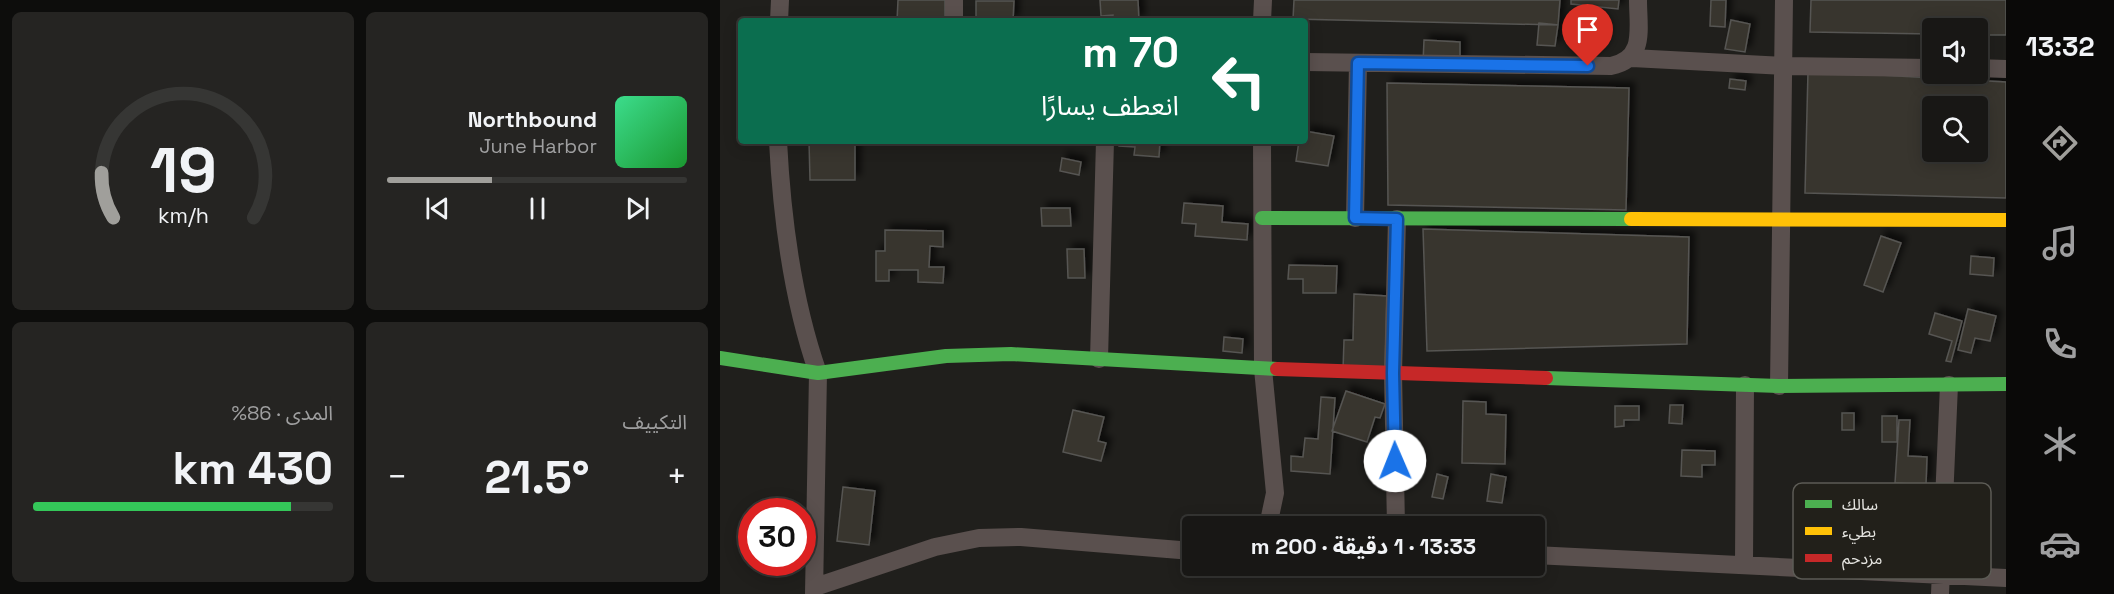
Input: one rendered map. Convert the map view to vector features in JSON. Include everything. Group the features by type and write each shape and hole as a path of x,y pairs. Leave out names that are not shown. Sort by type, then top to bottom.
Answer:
{"street":[{"path":"779,18 780,0"},
{"path":"954,0 954,18"},
{"path":"1262,18 1263,0"},
{"path":"1308,62 1611,66 1623,64 1632,58 1636,51 1638,0"},
{"path":"1779,386 1784,0"},
{"path":"1632,58 1783,66 1922,68"},
{"path":"1355,218 1358,63"},
{"path":"1988,68 2006,69"},
{"path":"778,144 780,183 791,266 807,342 818,373 815,590 935,547 979,538 1021,537 1182,550"},
{"path":"1099,358 1105,144"},
{"path":"1262,144 1263,369 1275,493 1271,516"},
{"path":"1262,218 2006,220"},
{"path":"1396,516 1393,373 1397,219"},
{"path":"720,358 818,373 946,356 1011,354 1263,369 1745,385 2006,384"},
{"path":"1744,565 1745,385"},
{"path":"1943,483 1948,385"},
{"path":"1545,556 1793,568"},
{"path":"1991,577 2006,578"},
{"path":"1939,579 1940,594"}],"building":[{"path":"898,0 945,0 945,18 897,18"},
{"path":"1100,0 1138,0 1139,18 1101,16"},
{"path":"1294,0 1560,0 1558,25 1293,18"},
{"path":"1571,0 1619,0 1618,9 1571,4"},
{"path":"1711,0 1726,0 1725,27 1710,26"},
{"path":"1811,0 2006,0 2006,35 1988,35 1988,18 1922,18 1922,34 1810,32"},
{"path":"976,1 1014,1 1013,18 976,18"},
{"path":"1731,20 1750,24 1745,52 1725,49"},
{"path":"1539,23 1558,25 1555,46 1537,45"},
{"path":"1424,40 1460,42 1460,64 1423,63"},
{"path":"1808,71 1922,77 1922,84 2006,82 2006,198 1805,193"},
{"path":"1730,79 1746,81 1745,90 1729,88"},
{"path":"1387,83 1629,88 1626,210 1388,205"},
{"path":"1308,132 1334,136 1328,166 1296,161 1299,144 1308,144"},
{"path":"809,144 855,144 855,180 810,180"},
{"path":"1119,144 1160,144 1159,157 1134,155 1135,147 1119,146"},
{"path":"1062,158 1081,162 1079,175 1060,171"},
{"path":"1184,203 1223,206 1222,222 1248,224 1247,240 1195,236 1196,224 1182,223"},
{"path":"1041,208 1070,208 1071,226 1042,226"},
{"path":"1423,229 1689,237 1687,344 1427,351"},
{"path":"885,230 943,231 943,247 930,246 929,267 944,267 943,283 918,282 918,270 889,270 889,281 876,281 876,251 885,251"},
{"path":"1881,236 1901,243 1883,292 1864,285"},
{"path":"1067,249 1084,249 1085,278 1068,278"},
{"path":"1971,256 1994,258 1993,276 1970,274"},
{"path":"1289,265 1337,266 1336,293 1303,293 1303,279 1288,279"},
{"path":"1354,294 1387,296 1385,372 1343,370 1344,340 1353,340"},
{"path":"1968,309 1996,316 1990,341 1975,338 1971,353 1958,350"},
{"path":"1935,313 1962,321 1951,362 1946,361 1952,341 1929,334"},
{"path":"1224,337 1243,339 1242,353 1223,351"},
{"path":"1346,391 1385,404 1380,418 1375,417 1367,442 1332,431"},
{"path":"1321,397 1335,398 1330,474 1291,471 1291,456 1303,457 1305,438 1318,439"},
{"path":"1463,401 1486,402 1486,414 1506,415 1505,464 1462,463"},
{"path":"1670,405 1683,405 1682,424 1669,423"},
{"path":"1615,406 1639,406 1639,420 1624,420 1624,426 1615,427"},
{"path":"1073,410 1104,417 1098,441 1106,443 1101,461 1063,452"},
{"path":"1842,413 1854,413 1854,430 1842,430"},
{"path":"1882,416 1897,416 1897,442 1882,442"},
{"path":"1899,420 1910,420 1908,456 1927,457 1926,483 1895,483"},
{"path":"1682,450 1715,451 1715,465 1702,465 1702,477 1681,476"},
{"path":"1437,474 1448,477 1443,499 1432,497"},
{"path":"1491,474 1506,477 1502,503 1487,501"},
{"path":"843,487 875,491 869,545 837,541"}],"traffic: fast":[{"path":"1262,218 1631,219"},
{"path":"720,358 818,373 946,356 1011,354 1277,369"},
{"path":"1546,378 1779,386 2006,384"}],"traffic: slow":[{"path":"1631,219 2006,220"}],"traffic: jam":[{"path":"1277,369 1546,378"}],"route":[{"path":"1395,461 1393,373 1397,219 1355,218 1358,63 1588,66"}]}
